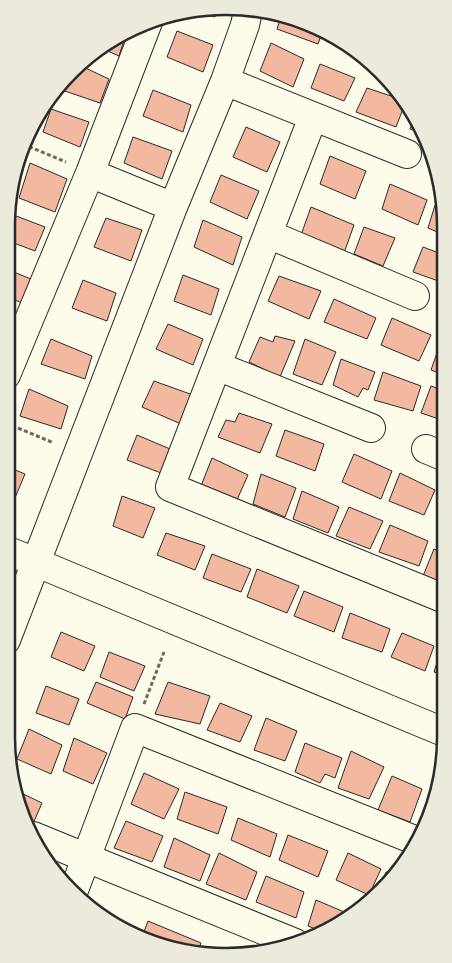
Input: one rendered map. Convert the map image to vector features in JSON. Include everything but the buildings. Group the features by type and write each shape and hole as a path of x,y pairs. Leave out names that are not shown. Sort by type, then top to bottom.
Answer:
{"street":[{"path":"15,618 173,207 225,81 247,16"},
{"path":"15,353 90,173 144,31"},
{"path":"225,81 407,154"},
{"path":"313,116 170,487 437,596"},
{"path":"90,173 173,207"},
{"path":"268,234 415,296"},
{"path":"217,366 371,428"},
{"path":"15,554 437,729"},
{"path":"76,885 135,728 411,838"},
{"path":"42,840 286,940"}],"path":[{"path":"30,147 78,166 90,173"},
{"path":"15,427 48,440"},
{"path":"135,728 164,652"}]}
